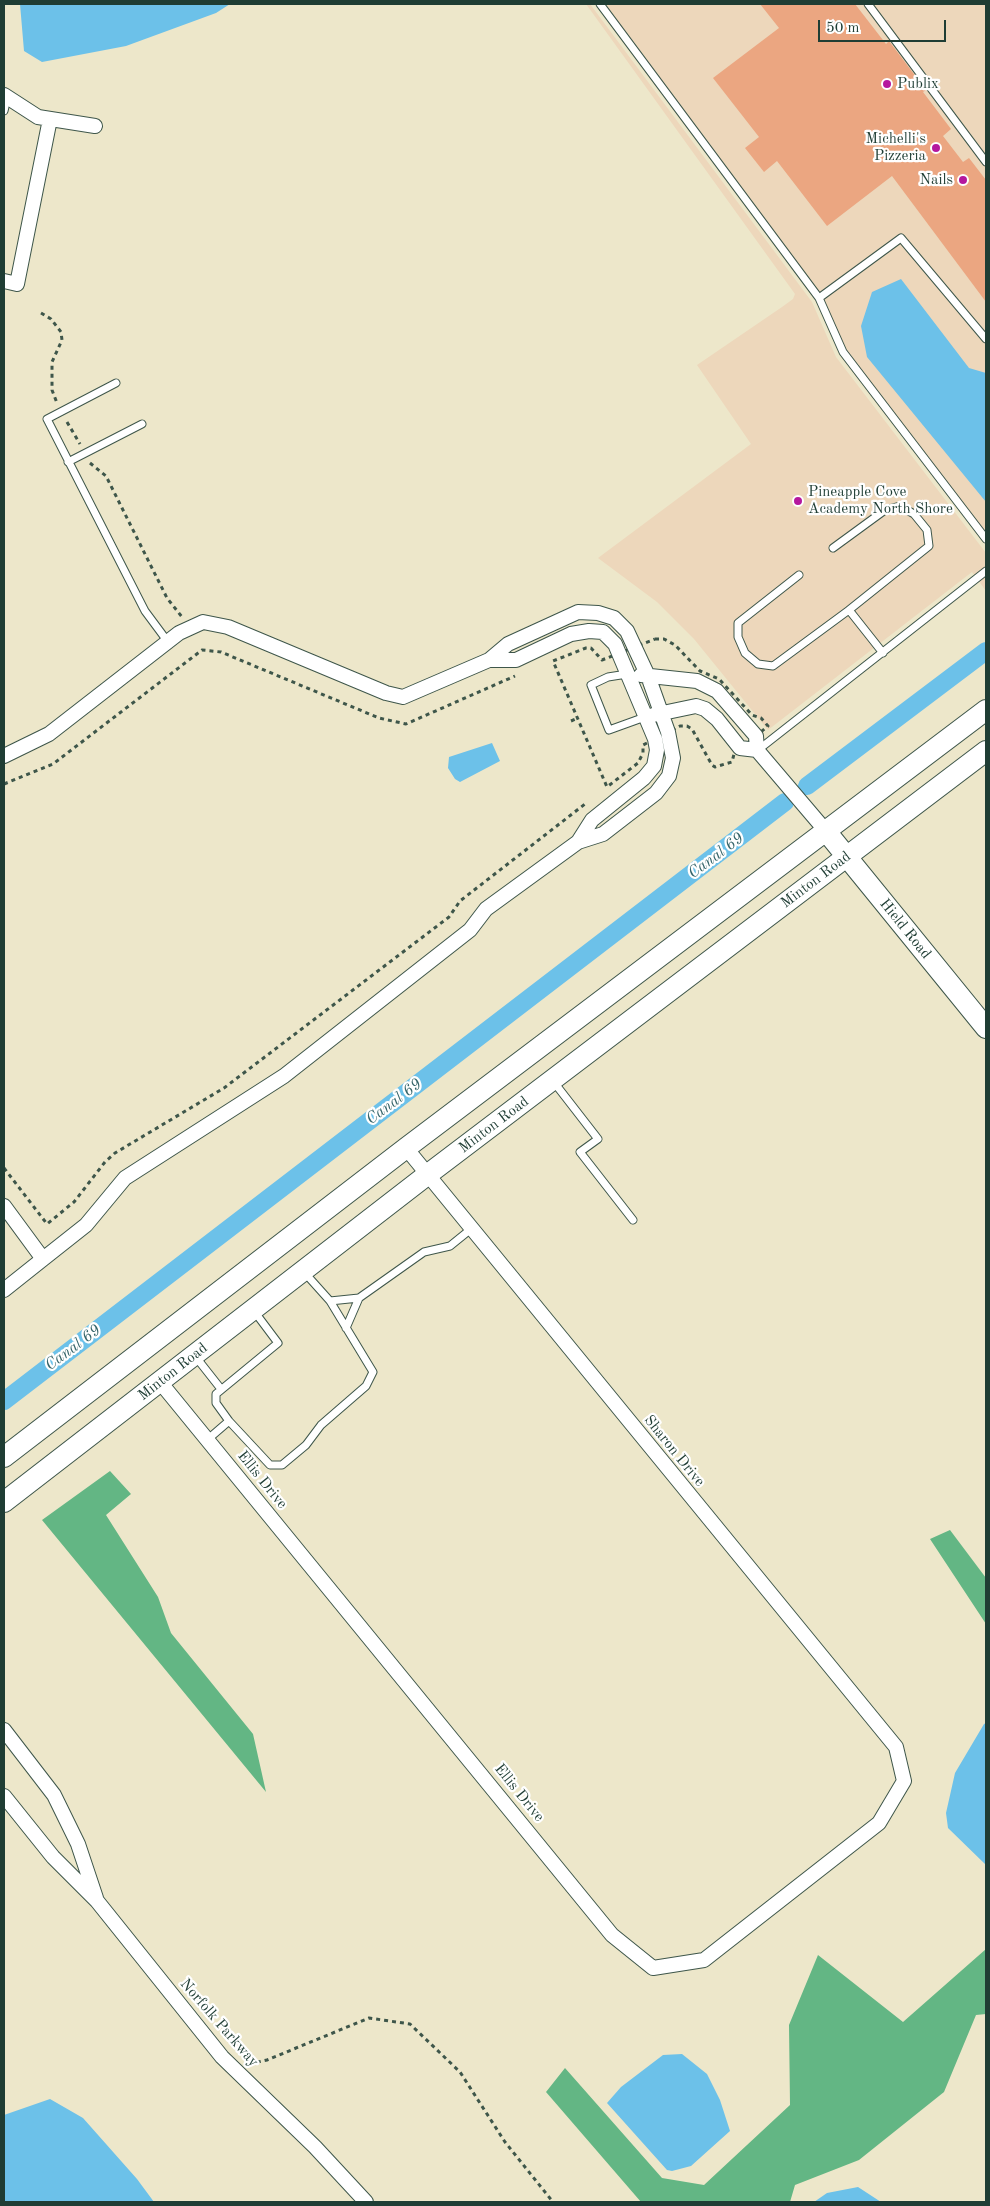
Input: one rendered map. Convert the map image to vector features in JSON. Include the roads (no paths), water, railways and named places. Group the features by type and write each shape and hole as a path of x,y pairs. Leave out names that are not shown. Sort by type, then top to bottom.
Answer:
{"main road":[{"path":"4,1458 406,1148 824,830 986,710"},
{"name":"Minton Road","path":"4,1502 427,1175 986,751"},
{"name":"Hield Road","path":"824,830 986,1028"}],"street":[{"path":"5,101 38,117 95,126"},
{"path":"4,281 17,284 50,119"},
{"path":"4,756 49,734 168,642 190,627 202,622 228,627 386,693 403,697 489,660 508,644 578,612 598,612 614,618 626,631 648,676 671,740 674,758 669,776 656,793 603,834 578,842 486,909 470,930 284,1076 125,1178 86,1224 4,1290"},
{"path":"489,660 516,660 572,634 589,631 603,632 615,644 656,744 654,766 644,778 592,820 578,842"},
{"path":"528,635 536,651"},
{"path":"628,674 697,681 717,691 756,736 757,750 824,830"},
{"path":"645,717 696,706 705,709 717,719 740,748 757,750"},
{"path":"606,808 618,823"},
{"name":"Sharon Drive","path":"406,1148 896,1747 904,1781"},
{"path":"4,1206 43,1259"},
{"name":"Ellis Drive","path":"160,1382 612,1935 653,1968 704,1960 880,1823 904,1781"},
{"name":"Norfolk Parkway","path":"4,1730 54,1795 78,1844 96,1901"},
{"name":"Norfolk Parkway","path":"4,1796 53,1857 96,1901 222,2057 315,2147 366,2202"}],"lane":[{"path":"600,4 819,298 843,352 986,539"},
{"path":"868,4 986,162"},
{"path":"819,298 902,238 986,339"},
{"path":"116,383 47,419 145,611 168,642"},
{"path":"68,462 142,424"},
{"path":"799,575 738,623 738,637 745,653 758,664 772,666 849,610 929,546 927,530 914,514 900,506 885,510 833,548"},
{"path":"757,750 986,572"},
{"path":"849,610 883,653"},
{"path":"628,674 608,677 591,684 609,730 645,717"},
{"path":"552,1081 598,1138 580,1152 633,1220"},
{"path":"330,1301 359,1298 424,1252 450,1246 471,1229"},
{"path":"253,1310 278,1342 221,1389 216,1394 216,1403 229,1421 270,1465 282,1465 306,1445 321,1425 366,1386 373,1372 330,1301 304,1271"},
{"path":"346,1328 359,1298"},
{"path":"195,1356 221,1389"},
{"path":"207,1440 229,1421"}],"water":[{"path":"20,4 230,4 216,13 126,46 42,62 24,51"},
{"path":"901,279 969,368 986,373 986,502 867,357 861,326 872,292"},
{"path":"492,743 500,761 460,782 455,779 448,768 449,757"},
{"path":"986,1723 986,1865 948,1828 946,1813 955,1773"},
{"path":"682,2054 707,2074 720,2100 730,2131 691,2166 672,2171 667,2170 607,2103 621,2087 663,2055"},
{"path":"50,2099 83,2118 137,2179 154,2202 4,2202 4,2115"},
{"path":"858,2187 881,2202 814,2202 827,2193"}],"waterway":[{"name":"Canal 69","path":"807,786 986,651"},
{"name":"Canal 69","path":"4,1401 785,802"}],"place":[{"name":"Publix","path":"887,84"},
{"name":"Michelli's Pizzeria","path":"936,148"},
{"name":"Nails","path":"963,180"},
{"name":"Pineapple Cove Academy North Shore","path":"798,501"}]}
